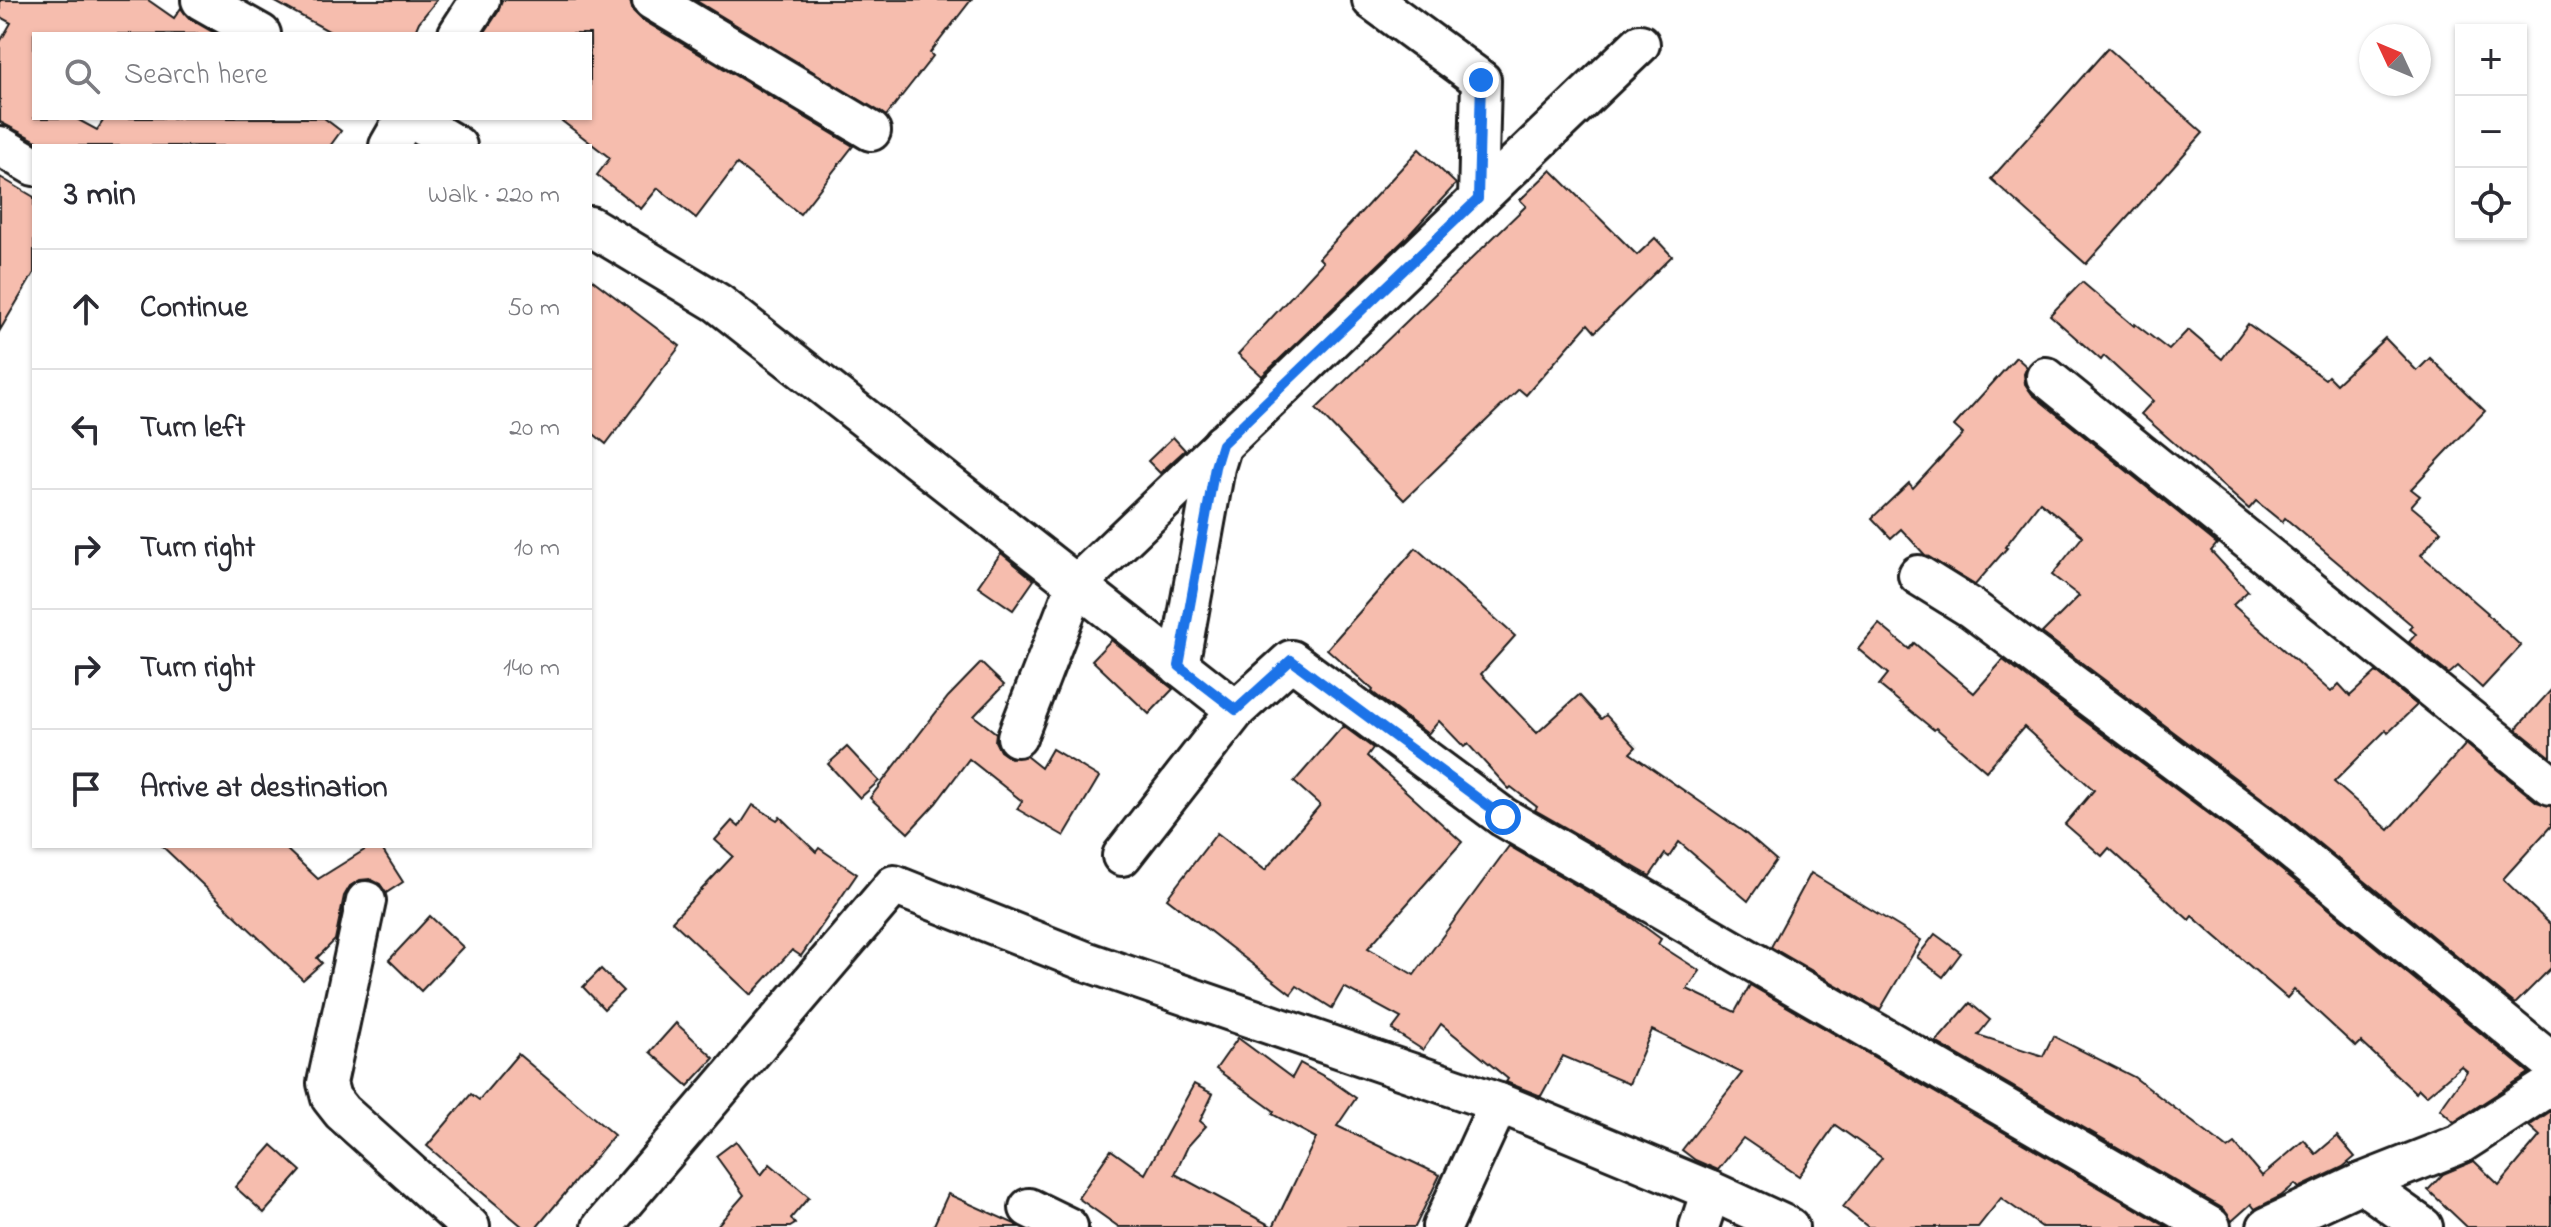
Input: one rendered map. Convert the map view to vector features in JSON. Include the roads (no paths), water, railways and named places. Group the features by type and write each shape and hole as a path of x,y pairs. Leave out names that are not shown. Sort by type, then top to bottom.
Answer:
{"street":[{"path":"201,0 257,32"},
{"path":"459,32 480,0"},
{"path":"652,0 871,131"},
{"path":"1372,0 1481,80 1478,199"},
{"path":"1017,737 1076,585 1640,44"},
{"path":"390,144 407,120"},
{"path":"412,120 454,144"},
{"path":"0,146 32,165"},
{"path":"592,227 718,303 1236,710"},
{"path":"2046,377 2551,785"},
{"path":"1179,666 1215,467 1222,444"},
{"path":"1918,575 1984,617 2270,832 2551,1062"},
{"path":"1122,856 1236,710 1291,660 1503,817 2211,1227"},
{"path":"602,1227 894,885 1085,961 1499,1103 1711,1191 1789,1227"},
{"path":"366,901 327,1083 331,1098 342,1112 470,1227"},
{"path":"2267,1227 2361,1183 2460,1144 2551,1085"},
{"path":"1442,1227 1499,1103"},
{"path":"2361,1183 2423,1227"},
{"path":"1699,1227 1711,1191"},
{"path":"1029,1208 1068,1227"}]}
